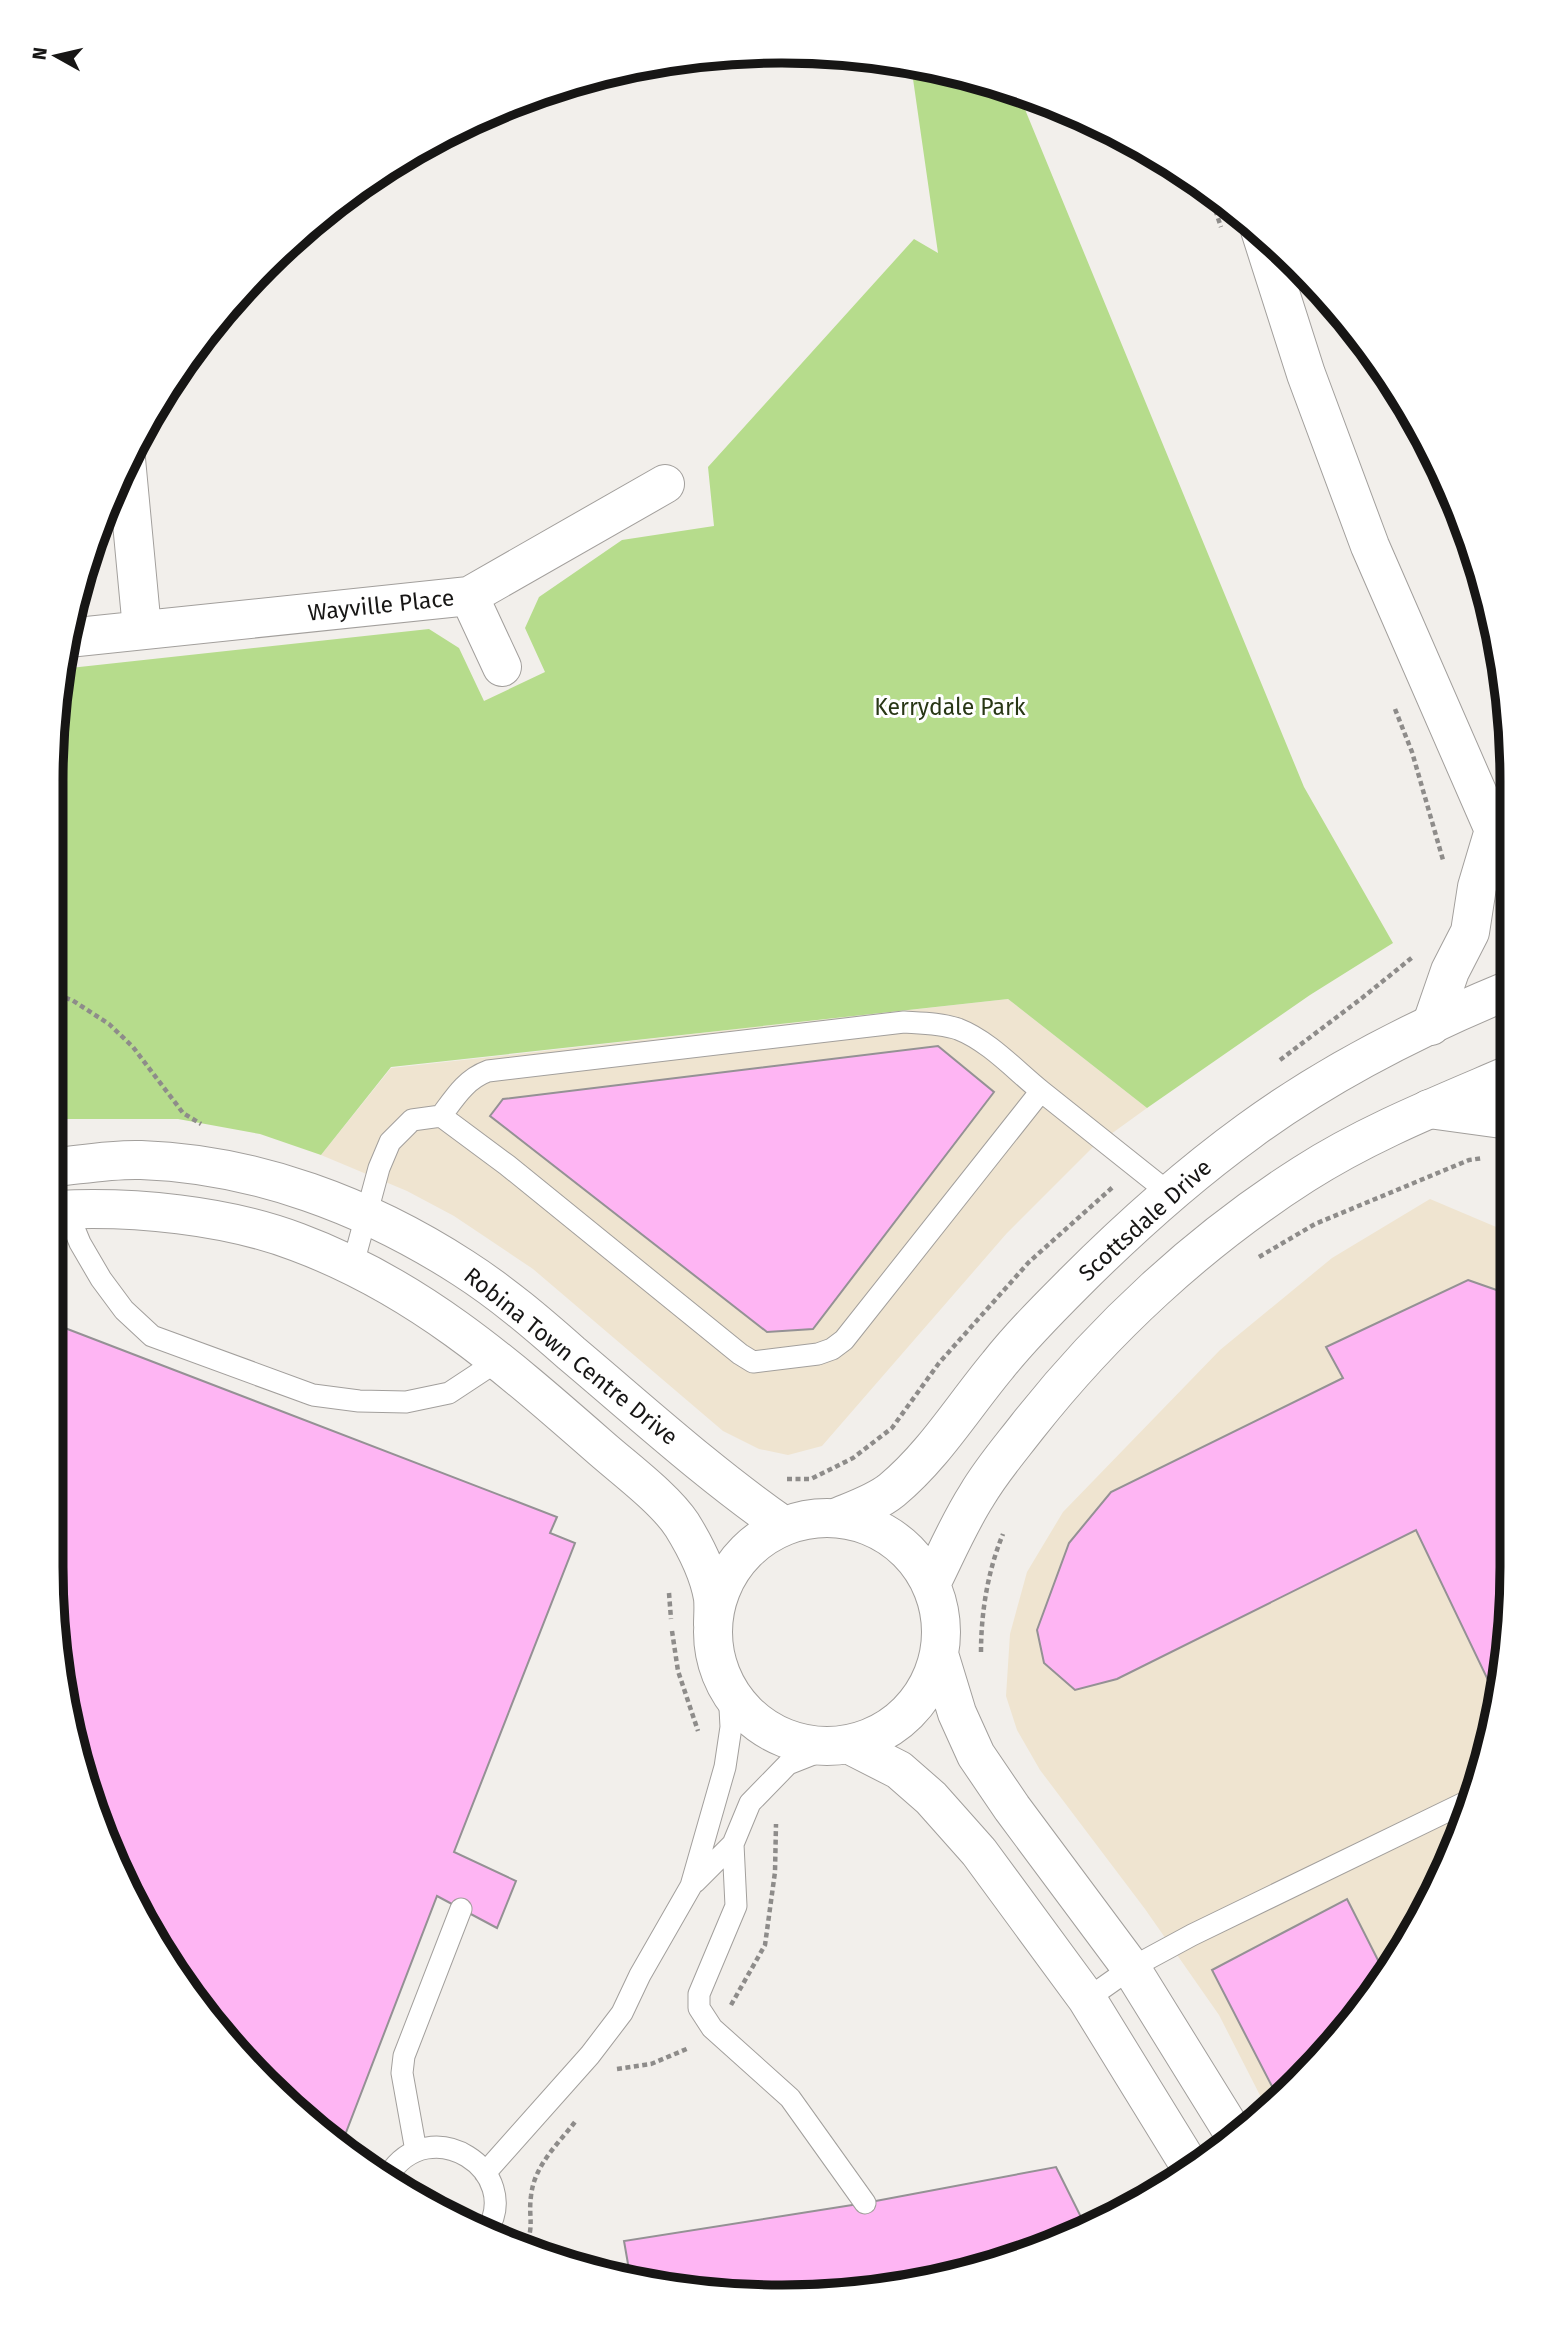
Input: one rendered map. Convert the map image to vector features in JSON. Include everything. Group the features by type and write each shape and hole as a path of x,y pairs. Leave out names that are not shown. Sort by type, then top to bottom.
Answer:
{"street":[{"path":"1267,252 1306,374 1370,546 1500,844"},
{"path":"128,484 142,629"},
{"name":"Wayville Place","path":"78,637 469,596 666,484"},
{"path":"469,596 502,667"},
{"path":"1431,1026 1450,971 1470,932 1477,887 1494,830"},
{"name":"Scottsdale Drive","path":"835,1518 891,1491 928,1454 999,1363 1064,1294 1169,1194 1250,1130 1314,1088 1370,1056 1500,994"},
{"path":"931,1584 978,1492 1050,1398 1091,1351 1136,1308 1226,1230 1304,1174 1374,1134 1500,1079"},
{"path":"1429,1109 1500,1119"},
{"name":"Robina Town Centre Drive","path":"63,1166 123,1160 194,1165 290,1185 330,1198 368,1215 463,1268 523,1312 738,1494 785,1526"},
{"path":"63,1209 182,1215 229,1222 295,1241 353,1264 394,1286 499,1360 651,1492 681,1524 704,1569 713,1597 716,1659 729,1690 748,1715 772,1732 800,1744 841,1746 899,1770 931,1798 979,1852 1087,1999 1186,2160"},
{"path":"713,1625 720,1594 735,1565 757,1542 785,1526 809,1519 835,1518 865,1524 892,1538 915,1559 931,1584 940,1619 939,1654 928,1686 908,1713 882,1733 841,1746"},
{"path":"939,1654 957,1713 976,1755 1131,1968 1230,2128"}],"lane":[{"path":"441,1116 466,1083 488,1072 904,1022 927,1023 956,1029 977,1038 1169,1194"},
{"path":"353,1264 379,1168 390,1142 412,1120 441,1116 507,1165 740,1354 753,1362 818,1354 832,1349 844,1340 1041,1091"},
{"path":"63,1213 101,1279 124,1310 152,1336 313,1395 359,1401 406,1402 449,1393 499,1360"},
{"path":"485,2173 590,2055 622,2013 640,1975 691,1886 725,1767 731,1727 729,1690"},
{"path":"691,1886 733,1844 750,1803 788,1764 841,1746"},
{"path":"1087,1999 1131,1968 1192,1935 1459,1806"},
{"path":"733,1844 736,1906 699,1994 699,2008 712,2028 790,2098 864,2203"},
{"path":"416,2151 402,2073 404,2056 461,1909"},
{"path":"392,2170 408,2154 416,2151 442,2147 459,2151 474,2160 485,2173 493,2191 494,2209 489,2222"}],"path":[{"path":"1253,1260 1315,1224 1469,1160 1489,1157"},
{"path":"983,1660 981,1649 986,1591 996,1549 1006,1527"},
{"path":"669,1589 678,1671 701,1741"},
{"path":"609,2078 617,2068 651,2064 693,2046 734,2001 765,1945 775,1872 776,1823"},
{"path":"529,2239 532,2232 531,2196 537,2170 577,2119"}],"shaded area":[{"path":"1008,999 1147,1108 1093,1147 1007,1233 822,1446 788,1455 759,1449 723,1431 533,1269 454,1216 407,1191 321,1155 391,1068"},
{"path":"1430,1199 1500,1229 1498,1613 1494,1660 1476,1752 1462,1797 1426,1884 1404,1926 1352,2004 1290,2075 1262,2100 1219,2015 1145,1909 1040,1770 1017,1730 1006,1696 1010,1634 1027,1572 1063,1512 1220,1350 1332,1258"}],"green space":[{"name":"Kerrydale Park","path":"912,75 967,87 1023,105 1304,787 1393,943 1310,995 1147,1108 1008,999 391,1067 321,1155 260,1134 178,1119 63,1119 63,782 72,668 429,629 459,648 484,701 545,672 525,628 539,597 622,540 714,526 708,467 914,239 938,253"}],"building":[{"path":"938,1046 994,1092 813,1329 767,1332 490,1116 503,1099"},
{"path":"1468,1280 1500,1291 1500,1567 1490,1684 1416,1530 1117,1679 1075,1690 1044,1663 1037,1630 1069,1543 1111,1492 1343,1378 1326,1347"},
{"path":"63,1327 557,1517 550,1533 575,1543 454,1852 516,1881 497,1928 437,1896 344,2137 273,2075 211,2004 159,1926 137,1884 101,1797 77,1707 65,1613"},
{"path":"1347,1899 1380,1964 1322,2040 1274,2090 1212,1970"},
{"path":"1056,2167 1082,2219 1012,2247 967,2261 875,2279 782,2285 735,2283 688,2279 629,2268 624,2241 865,2203"}]}
